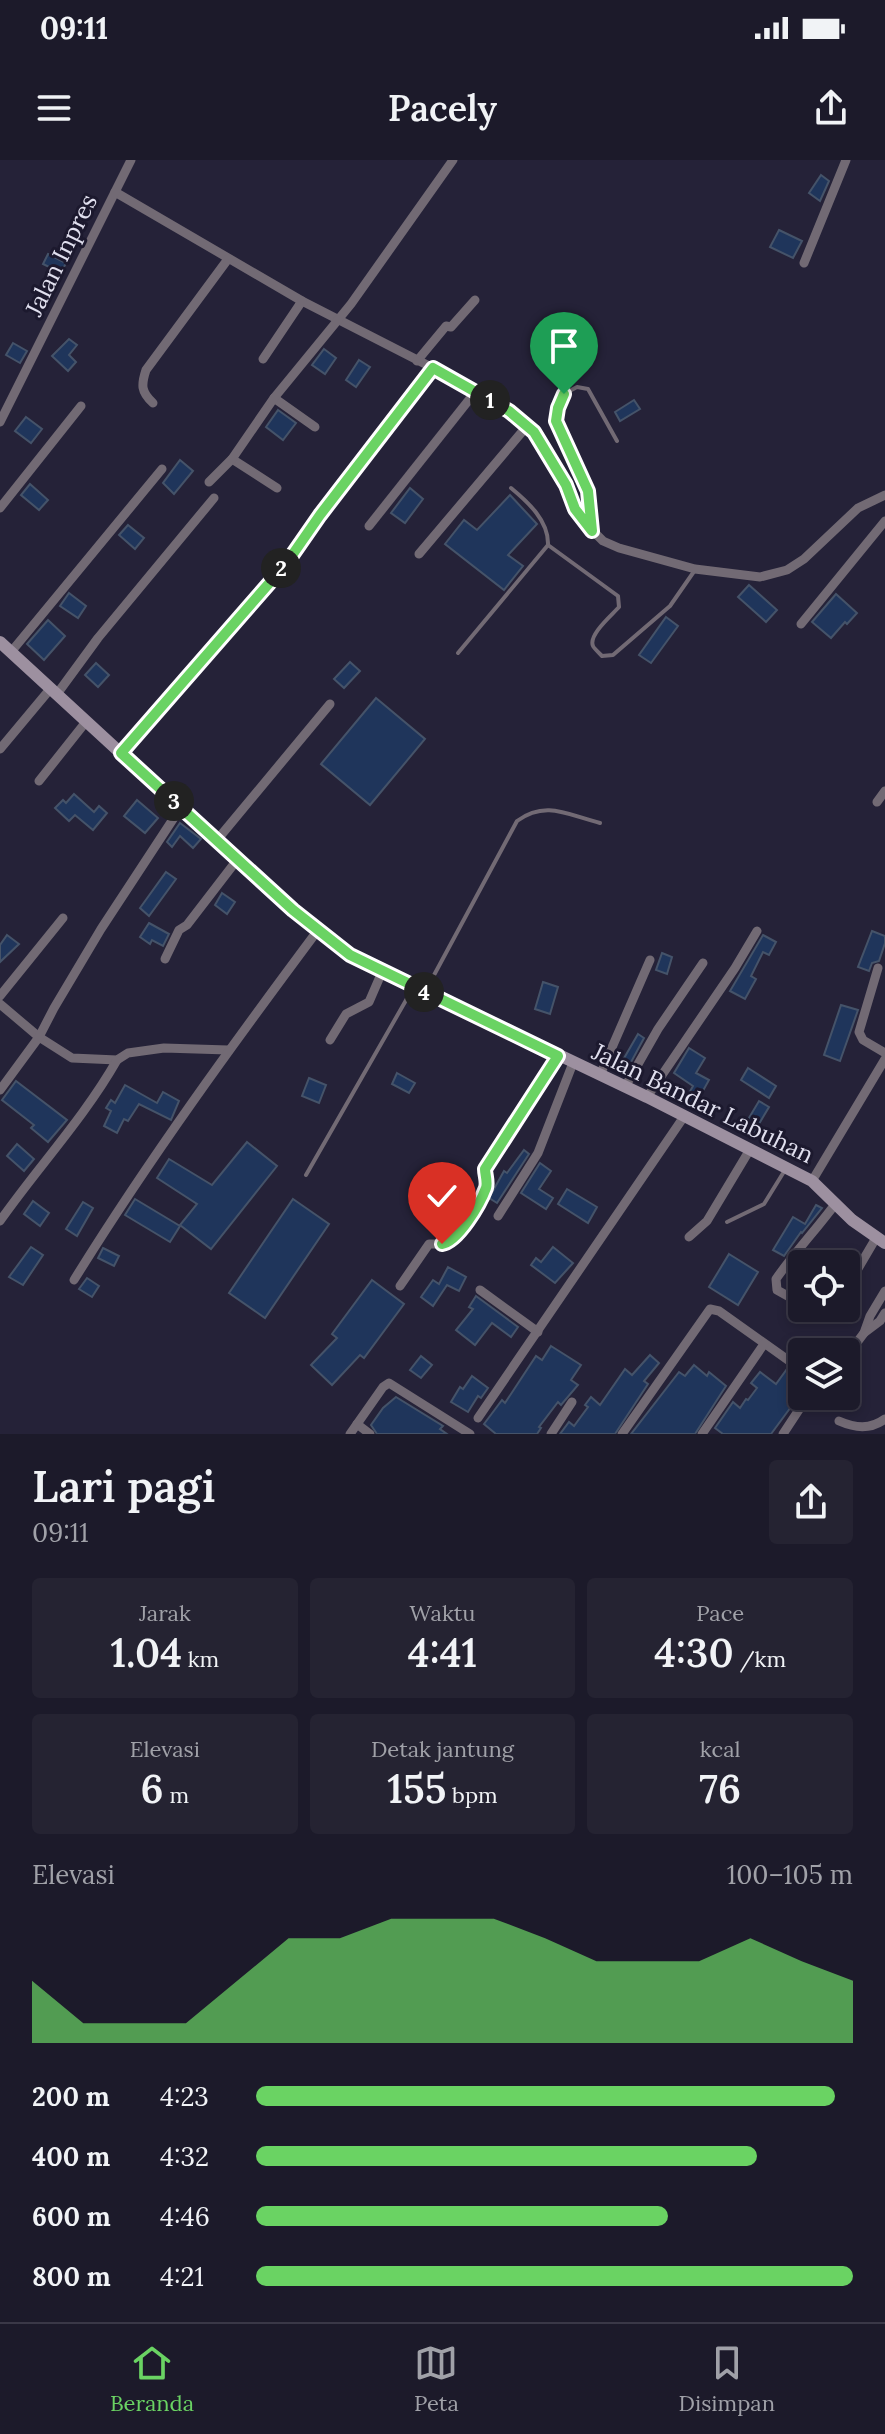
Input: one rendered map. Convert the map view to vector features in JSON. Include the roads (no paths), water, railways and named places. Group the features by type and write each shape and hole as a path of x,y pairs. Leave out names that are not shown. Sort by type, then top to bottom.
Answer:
{"main road":[{"name":"Jalan Bandar Labuhan","path":"0,642 237,860 350,955 647,1097 812,1181 880,1241"}],"street":[{"name":"Jalan Inpres","path":"0,422 4,405 131,160"},
{"path":"209,482 232,459 274,398 338,318 453,160"},
{"path":"804,263 846,160"},
{"path":"115,192 302,301 476,391 527,426 566,485 583,521 603,541 619,548 695,569 760,577 787,570 804,559 858,508 885,495"},
{"path":"153,403 143,394 146,370 228,259"},
{"path":"417,361 446,326 451,327 475,300"},
{"path":"263,359 302,301"},
{"path":"121,753 286,564 433,368"},
{"path":"369,526 476,391"},
{"path":"274,398 315,427"},
{"path":"0,508 81,406"},
{"path":"419,554 527,426"},
{"path":"232,459 277,488"},
{"path":"11,652 162,469"},
{"path":"0,749 54,691 214,498"},
{"path":"801,624 885,521"},
{"path":"217,840 330,704"},
{"path":"39,781 85,723"},
{"path":"877,802 885,791"},
{"path":"0,1090 39,1037 101,929 181,807"},
{"path":"165,959 179,930 187,925 237,860"},
{"path":"0,996 63,918"},
{"path":"74,1280 228,1050 318,930"},
{"path":"647,1097 757,931"},
{"path":"600,1075 650,960"},
{"path":"625,1087 658,1029 703,963"},
{"path":"878,968 860,1035 885,1053"},
{"path":"330,1040 346,1014 369,1002 382,972"},
{"path":"0,1004 39,1037 72,1058 117,1060"},
{"path":"0,1221 74,1125 117,1060 128,1053 164,1048 228,1050"},
{"path":"400,1286 429,1244 448,1244 459,1234 487,1186 485,1169 558,1056"},
{"path":"812,1181 885,1059"},
{"path":"498,1216 538,1153 573,1063"},
{"path":"478,1418 683,1118"},
{"path":"689,1237 707,1221 749,1151"},
{"path":"797,1250 807,1243 836,1203"},
{"path":"860,1269 880,1241"},
{"path":"788,1262 776,1279 777,1290 788,1296"},
{"path":"480,1290 538,1332"},
{"path":"864,1333 885,1291"},
{"path":"622,1434 710,1309 719,1311 788,1360"},
{"path":"860,1338 885,1313"},
{"path":"702,1434 764,1344"},
{"path":"350,1434 389,1383 470,1434"},
{"path":"551,1434 572,1402"},
{"path":"783,1434 799,1410"},
{"path":"839,1421 861,1427 885,1419"},
{"path":"357,1424 370,1434"}],"lane":[{"path":"592,531 588,491 556,421 564,394 577,387 588,389 617,441"},
{"path":"458,653 548,545 548,538 534,508 511,488"},
{"path":"548,545 618,596 619,607 592,642 593,647 607,657 670,606 695,569"},
{"path":"306,1175 517,821 533,810 544,809 600,823"},
{"path":"727,1222 764,1204 787,1168"}]}
